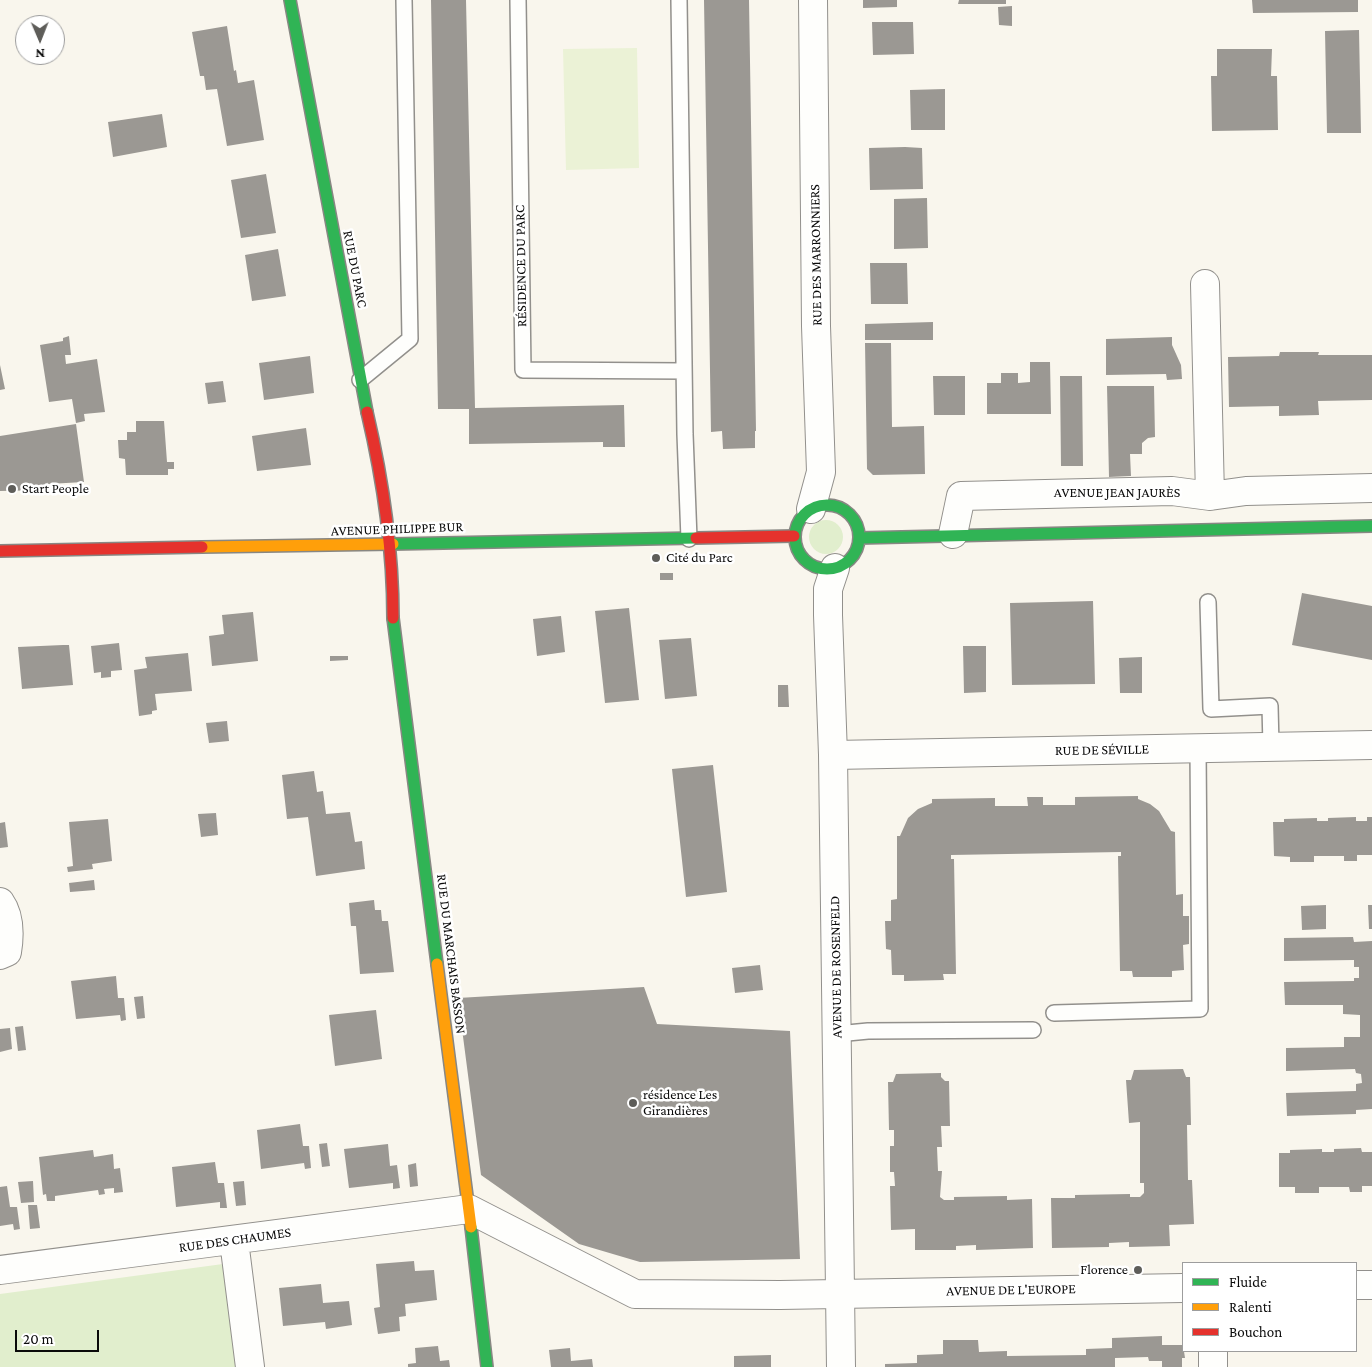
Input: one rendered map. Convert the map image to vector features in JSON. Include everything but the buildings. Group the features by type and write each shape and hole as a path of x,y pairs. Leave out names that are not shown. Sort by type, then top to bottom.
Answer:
{"street":[{"name":"RUE DU PARC","path":"290,0 360,380 378,459 389,544"},
{"name":"RUE DES MARRONNIERS","path":"811,508 821,472 816,326 813,0"},
{"path":"1205,284 1210,496"},
{"name":"AVENUE JEAN JAURÈS","path":"952,534 961,496 1172,491 1210,496 1246,491 1372,488"},
{"path":"821,505 840,507 854,520 859,538 857,548 852,557 834,568 824,569 806,562 800,554 794,536 796,525 802,515 811,508 821,505"},
{"path":"859,538 952,534 1372,526"},
{"name":"AVENUE PHILIPPE BUR","path":"0,551 794,536"},
{"name":"RUE DU MARCHAIS BASSON","path":"389,544 393,576 393,619 469,1209 487,1367"},
{"name":"AVENUE DE ROSENFELD","path":"834,568 828,589 833,755 841,1367"},
{"name":"RUE DE SÉVILLE","path":"833,755 1372,745"},
{"path":"0,902 8,918 10,938 7,952 0,956"},
{"name":"RUE DES CHAUMES","path":"0,1270 234,1241 446,1210 469,1209"},
{"name":"AVENUE DE L'EUROPE","path":"469,1209 636,1294 839,1294 1182,1288"},
{"path":"234,1241 250,1367"},
{"path":"1357,1286 1372,1285"},
{"path":"1213,1352 1213,1367"}],"lane":[{"path":"360,380 410,339 404,0"},
{"name":"RÉSIDENCE DU PARC","path":"518,0 522,370 684,371"},
{"path":"679,0 684,371 689,539"},
{"path":"1208,602 1211,708 1270,706 1271,746"},
{"path":"1054,1013 1200,1009 1198,748"},
{"path":"837,1034 868,1031 1033,1030"}],"green space":[{"path":"637,48 639,168 566,170 563,49"},
{"path":"826,520 833,521 838,525 842,530 842,544 838,549 833,553 826,554 819,553 814,549 810,544 809,537 810,530 814,525 819,521"},
{"path":"223,1264 236,1367 0,1367 0,1294"}],"traffic: fast":[{"path":"290,0 367,412"},
{"path":"827,505 839,507 850,514 857,525 859,537 857,549 850,560 839,567 827,569 815,567 804,560 797,549 795,537 797,525 804,514 815,507 827,505"},
{"path":"859,538 1372,526"},
{"path":"393,544 696,538"},
{"path":"393,618 437,964"},
{"path":"471,1227 487,1367"}],"traffic: slow":[{"path":"202,547 393,544"},
{"path":"437,964 471,1227"}],"traffic: jam":[{"path":"367,412 378,463 386,515 393,592 393,618"},
{"path":"696,538 794,536"},
{"path":"0,551 202,547"}],"place":[{"name":"Start People","path":"12,489"},
{"name":"Cité du Parc","path":"656,558"},
{"name":"résidence Les Girandières","path":"633,1103"},
{"name":"Florence","path":"1138,1270"}]}
